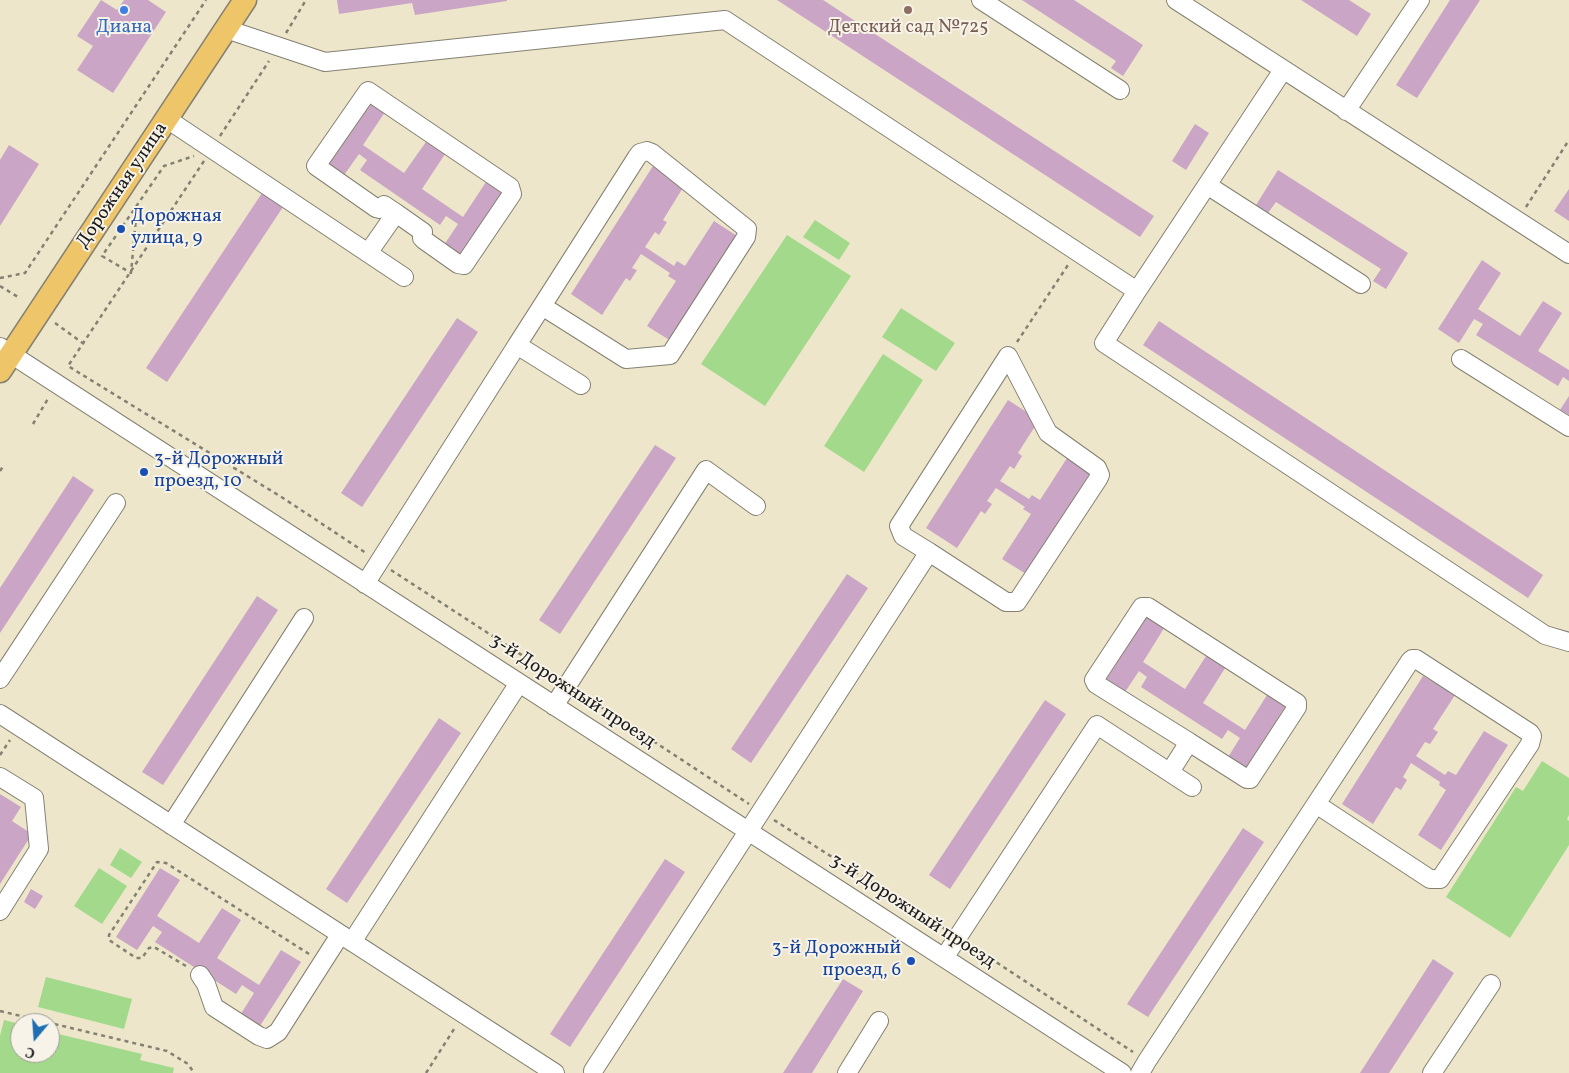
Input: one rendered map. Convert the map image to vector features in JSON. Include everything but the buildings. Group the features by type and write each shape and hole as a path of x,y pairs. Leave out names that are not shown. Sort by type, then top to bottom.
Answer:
{"main road":[{"name":"Дорожная улица","path":"4,358 167,119 245,0"}],"street":[{"path":"981,0 1120,90"},
{"path":"1176,0 1346,112 1569,254"},
{"path":"1346,112 1420,0"},
{"path":"226,29 325,62 725,20 1138,291"},
{"path":"1283,70 1104,343 1546,635 1569,642"},
{"path":"368,91 512,190 511,198 466,263 461,265 424,240 422,238 423,232 396,213 384,205 380,209 376,208 316,166 368,91"},
{"path":"167,119 404,277"},
{"path":"365,584 517,345 542,306 637,158 643,151 652,153 747,229 746,237 670,355 626,359 542,306"},
{"path":"1207,185 1361,284"},
{"path":"368,253 396,213"},
{"path":"517,345 580,385"},
{"path":"1008,356 1048,433 1097,468 1100,475 1016,602 1006,602 929,552 903,536 899,531 901,521 1008,356"},
{"name":"3-й Дорожный проезд","path":"4,358 365,584 1118,1072"},
{"path":"1461,359 1569,427"},
{"path":"554,706 706,470 756,506"},
{"path":"0,679 116,503"},
{"path":"594,1072 747,831 929,552"},
{"path":"1142,606 1148,607 1297,703 1297,707 1250,779 1247,779 1189,742 1095,682 1095,678 1142,606"},
{"path":"171,825 304,618"},
{"path":"1144,1067 1316,804 1412,659 1416,659 1532,736 1530,744 1440,880 1430,879 1316,804"},
{"path":"200,975 206,984 214,1007 259,1036 267,1038 278,1032 322,962 346,939 519,683"},
{"path":"0,714 555,1073"},
{"path":"944,958 1097,725 1192,787"},
{"path":"1170,772 1189,742"},
{"path":"0,777 34,798 39,849 0,911"},
{"path":"1432,1073 1491,984"},
{"path":"847,1073 879,1021"}],"path":[{"path":"0,278 25,273 206,0"},
{"path":"1517,221 1569,140"},
{"path":"137,206 131,273 102,256 164,166 211,149"},
{"path":"1008,356 1077,251"},
{"path":"0,286 18,298"},
{"path":"53,322 84,344"},
{"path":"32,424 50,396"},
{"path":"0,471 4,465"},
{"path":"200,975 154,947 149,948 140,959 109,940 109,935 157,862 166,864 322,962"},
{"path":"957,937 1144,1067"},
{"path":"0,1011 167,1051 188,1064 194,1073"},
{"path":"426,1073 463,1015"}],"green space":[{"path":"815,220 850,243 839,260 803,237"},
{"path":"787,235 851,276 765,406 701,364"},
{"path":"901,308 955,343 936,371 882,337"},
{"path":"883,354 923,380 864,472 824,446"},
{"path":"1542,761 1569,778 1569,815 1567,819 1569,821 1569,845 1510,938 1446,897 1516,787 1523,791"},
{"path":"120,848 142,862 131,878 110,865"},
{"path":"99,868 127,886 102,924 74,906"},
{"path":"46,977 132,999 124,1029 38,1007"},
{"path":"4,1020 10,1022 10,1063 60,1063 60,1034 142,1054 140,1060 174,1068 173,1073 0,1073 0,1036"}],"place":[{"name":"Диана","path":"124,10"},
{"name":"Детский сад №725","path":"908,10"},
{"name":"Дорожная улица, 9","path":"121,229"},
{"name":"3-й Дорожный проезд, 10","path":"144,472"},
{"name":"3-й Дорожный проезд, 6","path":"911,961"}]}
